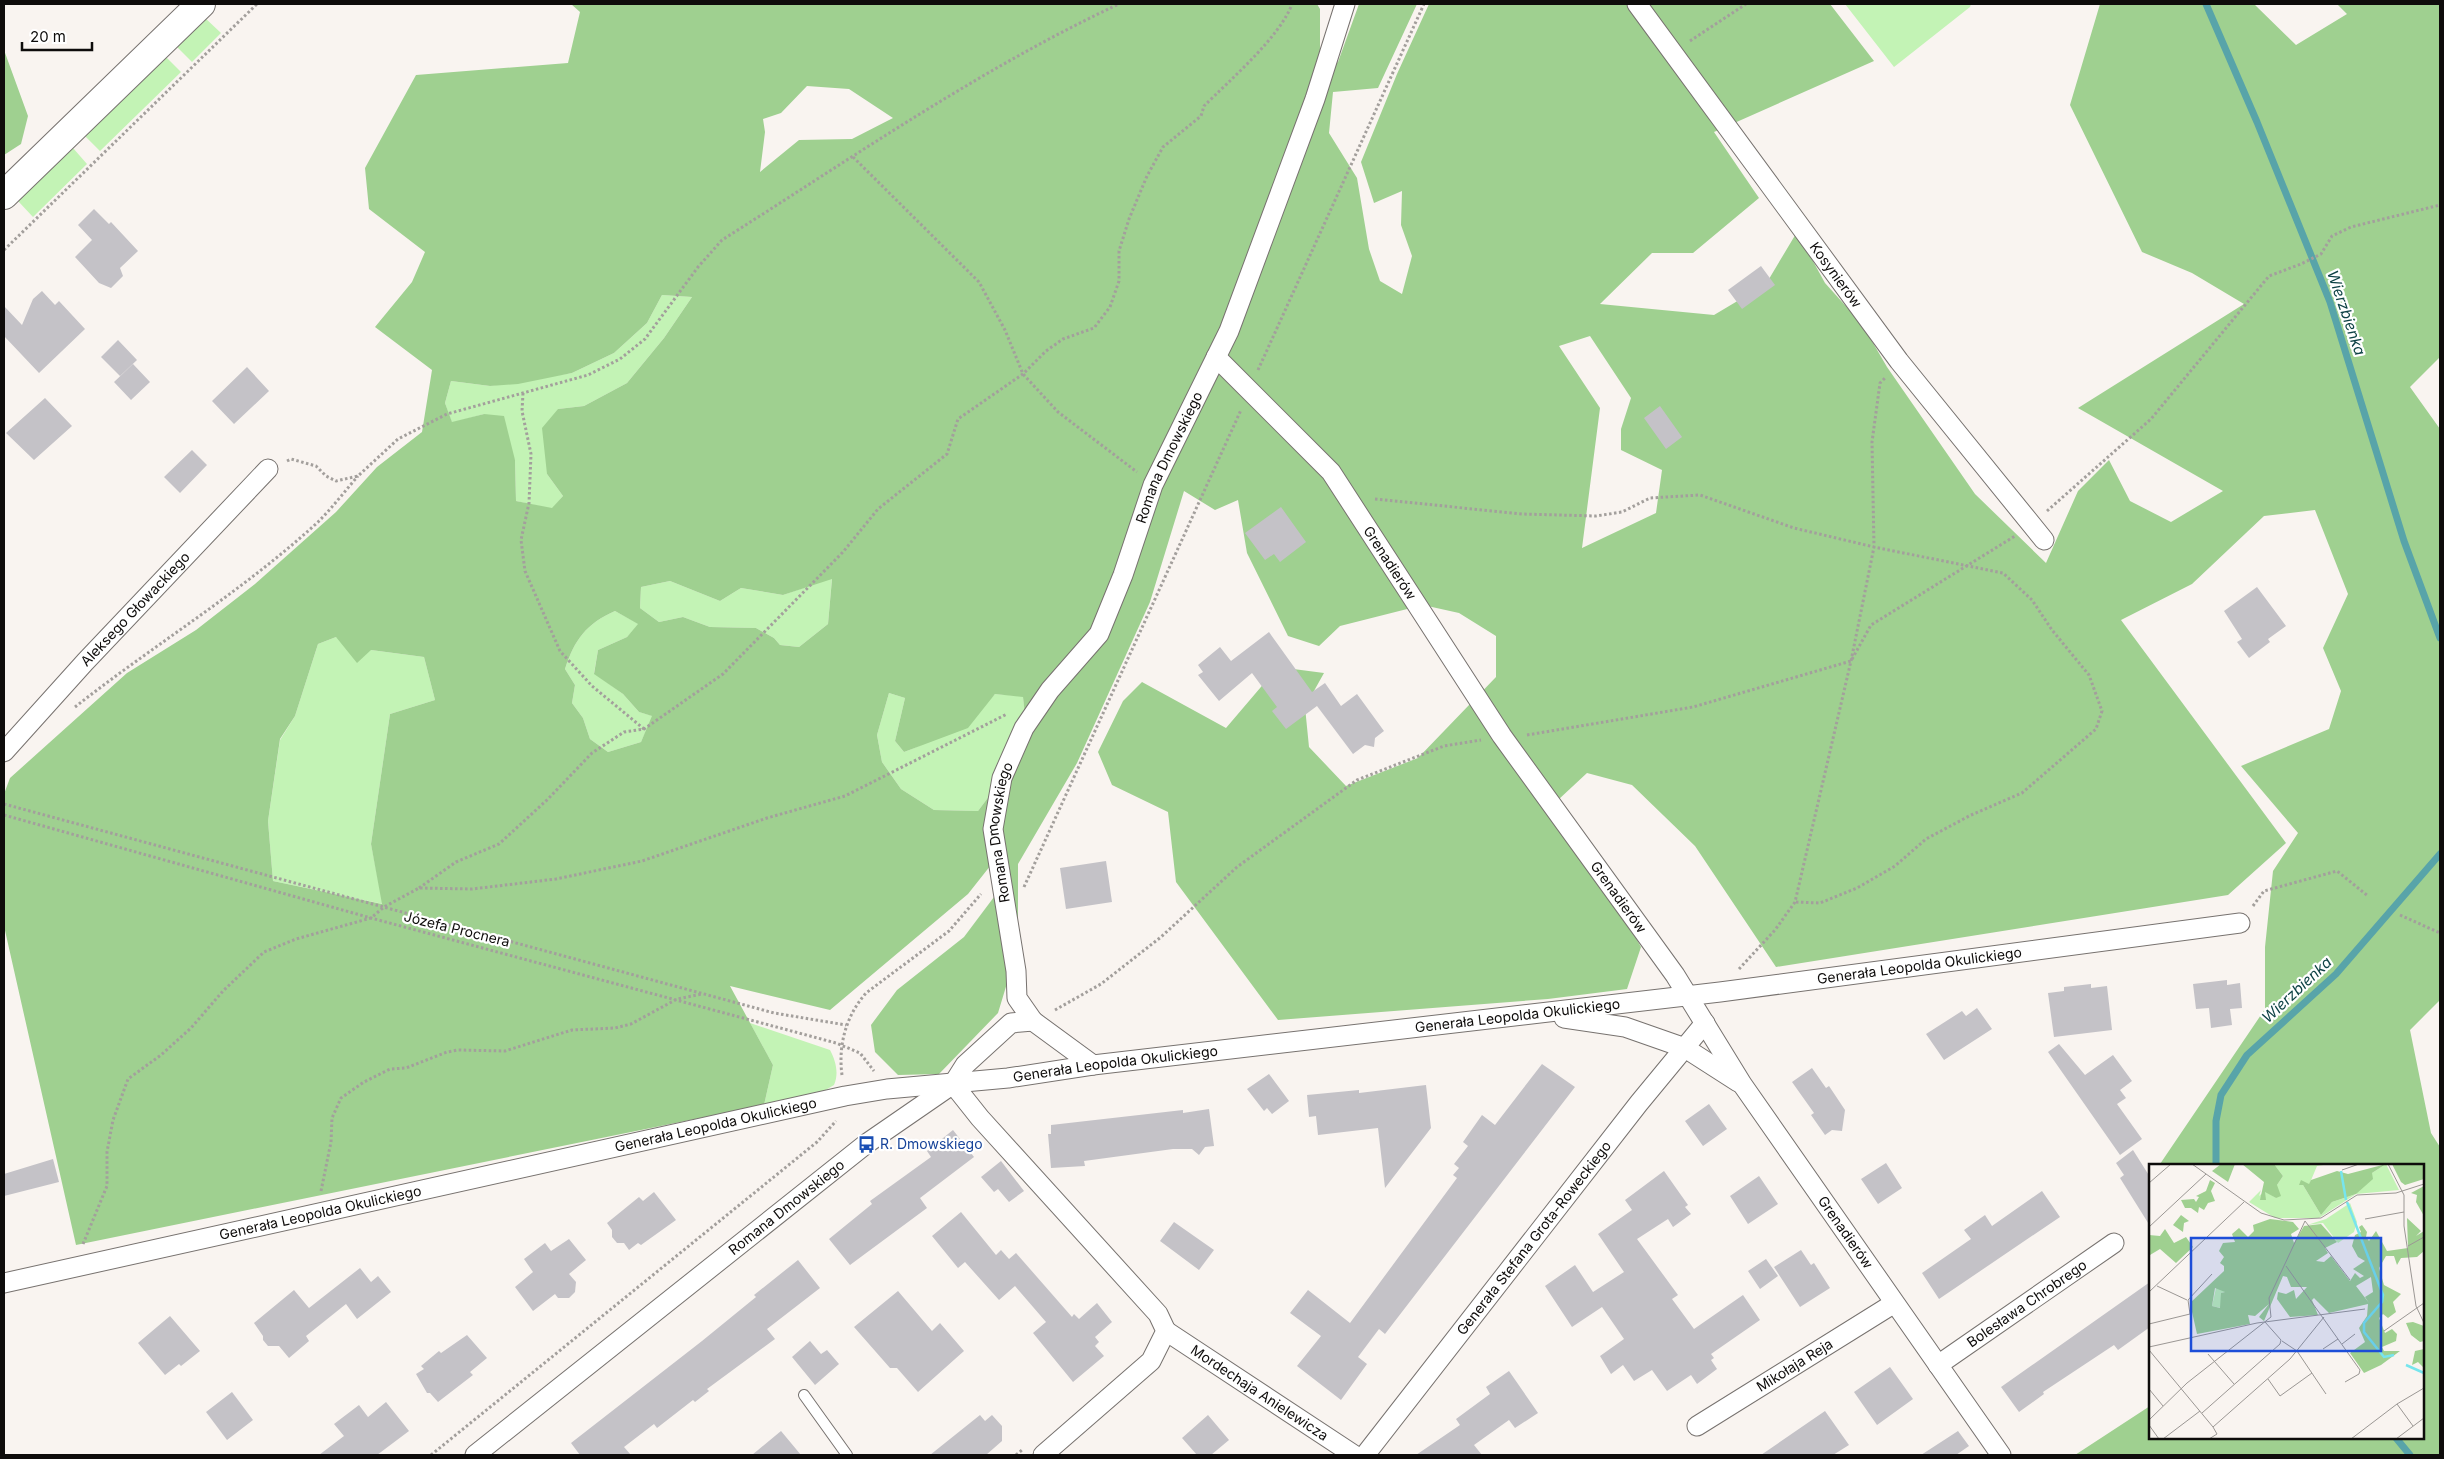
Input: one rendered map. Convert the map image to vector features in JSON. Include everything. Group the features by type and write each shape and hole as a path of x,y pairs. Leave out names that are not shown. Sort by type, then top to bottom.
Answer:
{"street":[{"path":"4,195 201,4"},
{"name":"Romana Dmowskiego","path":"475,1455 866,1144 953,1084 965,1065 1011,1023 1033,1021 1017,998 1016,971 993,829 1002,778 1029,720 1050,690 1099,634 1123,575 1153,485 1229,332 1315,99 1345,4"},
{"name":"Kosynierów","path":"1637,4 1899,361 2044,540"},
{"name":"Grenadierów","path":"1216,357 1331,472 1502,736 1689,996 1742,1084 1893,1304 2001,1455"},
{"name":"Aleksego Głowackiego","path":"4,752 85,662 268,468"},
{"name":"Generała Leopolda Okulickiego","path":"4,1283 845,1096 887,1089 953,1084 1093,1065 1689,996 2240,923"},
{"path":"1541,1014 1625,1027 1685,1048 1742,1084"},
{"path":"1033,1021 1093,1065"},
{"name":"Generała Stefana Grota-Roweckiego","path":"1365,1455 1639,1103 1705,1023"},
{"path":"953,1084 980,1118 1158,1314 1166,1330 1152,1361 1043,1455"},
{"name":"Bolesława Chrobrego","path":"1938,1365 2114,1243"},
{"name":"Mikołaja Reja","path":"1697,1426 1893,1304"},
{"name":"Mordechaja Anielewicza","path":"1166,1330 1354,1455"}],"lane":[{"path":"804,1394 847,1455"}],"path":[{"path":"4,250 258,4"},
{"path":"74,708 128,666 203,614 278,556 320,520 358,476 398,440 446,414 588,375 620,359 645,338 698,267 722,240 964,88 1086,20 1119,4"},
{"path":"74,1268 92,1219 107,1186 107,1152 113,1120 128,1079 161,1055 191,1028 223,991 264,952 296,939 371,918 384,907 420,888 456,862 499,844 548,799 592,753 624,732 644,729 722,674 843,552 878,509 947,454 958,419 1023,374 1046,351 1063,339 1094,328 1110,307 1119,281 1119,251 1129,219 1147,176 1163,147 1201,116 1204,106 1263,45 1288,14 1292,4"},
{"path":"431,1455 817,1142 844,1112 845,1096 841,1067 842,1045 846,1025 856,1004 866,993 949,931 979,898 989,879 1018,891 1022,890 1424,4"},
{"path":"1672,54 1746,4"},
{"path":"853,158 979,282 1006,330 1023,374 1058,412 1153,485"},
{"path":"1033,1021 1073,1002 1101,984 1161,937 1237,867 1358,780 1444,746 1502,736 1526,735 1693,706 1851,661 1871,625 2031,526 2151,419 2269,276 2321,254 2332,236 2351,227 2440,205"},
{"path":"1720,992 1775,930 1795,902 1851,661 1874,548 1872,442 1880,383 1899,361"},
{"path":"523,394 522,411 531,454 529,503 521,540 525,571 560,651 592,686 644,729"},
{"path":"268,468 291,460 316,466 326,476 336,481 358,476"},
{"path":"1346,496 1522,514 1596,516 1622,512 1650,498 1700,495 1794,528 1874,548 1969,564 2003,573 2032,600 2052,630 2089,676 2102,711 2096,729 2022,793 1971,814 1926,839 1895,866 1857,888 1820,903 1795,902"},
{"path":"420,888 472,889 556,879 642,861 767,818 845,796 1009,713"},
{"path":"4,804 774,1013 846,1025"},
{"name":"Józefa Procnera","path":"4,815 371,918 842,1045 860,1053 887,1089"},
{"path":"2240,923 2264,891 2337,872 2368,896"},
{"path":"2400,915 2440,933"},
{"path":"317,1214 331,1142 332,1118 341,1098 364,1082 390,1069 406,1068 446,1052 458,1050 505,1050 572,1030 615,1028 632,1024 677,1000 703,994"}],"green space":[{"path":"571,4 1317,4 1320,9 1320,70 1338,62 1359,4 1417,4 1378,88 1333,92 1329,133 1357,178 1369,249 1380,281 1402,294 1412,256 1401,225 1402,191 1374,203 1361,162 1397,74 1429,4 1830,4 1874,61 1714,132 1759,198 1693,253 1652,253 1600,304 1714,315 1766,284 1797,232 1825,283 1862,324 1887,367 1975,494 2046,563 2078,491 2109,460 2130,501 2171,522 2223,491 2078,408 2244,304 2192,273 2142,252 2070,105 2100,4 2254,4 2296,45 2347,14 2337,4 2440,4 2440,357 2410,387 2440,429 2440,1000 2410,1030 2431,1133 2440,1147 2440,1455 2075,1455 2149,1407 2149,1439 2424,1439 2424,1164 2160,1164 2265,1009 2265,947 2273,871 2298,833 2241,766 2329,729 2341,691 2323,648 2348,594 2315,510 2264,516 2192,584 2121,620 2286,843 2228,895 1776,967 1695,846 1632,785 1587,773 1558,800 1641,947 1627,989 1548,999 1278,1020 1176,882 1168,812 1112,785 1098,752 1123,701 1142,682 1226,728 1278,667 1324,673 1305,707 1309,747 1346,786 1418,758 1496,677 1496,636 1459,613 1423,605 1340,626 1319,646 1288,636 1247,553 1238,500 1215,510 1184,491 1150,602 1077,763 1018,864 1018,947 998,1013 939,1074 898,1075 875,1052 871,1025 897,990 964,937 1009,877 1002,851 968,894 830,1010 730,986 773,1065 764,1105 76,1245 4,926 4,794 10,778 127,673 196,630 255,584 336,512 377,467 422,432 432,370 375,327 412,282 425,252 369,209 365,168 416,75 568,63 580,12","holes":["807,86 849,89 893,118 852,139 799,140 760,172 765,132 763,119 781,113","662,295 692,297 664,338 627,383 584,406 558,409 542,428 547,474 563,496 552,508 516,501 515,460 504,416 484,414 452,422 445,403 451,381 490,386 518,384 572,373 614,353 647,323","1590,336 1631,398 1621,429 1621,450 1662,470 1656,513 1582,548 1600,408 1559,346","832,579 828,624 799,647 780,645 774,638 756,628 710,627 683,617 659,622 640,608 641,587 670,581 720,601 741,588 783,595","615,611 638,624 627,637 598,650 594,674 623,694 639,712 652,716 641,742 608,752 590,739 583,718 572,703 575,685 565,669 573,649 583,634 596,621","336,637 357,663 371,650 424,657 435,700 390,714 371,844 382,904 273,881 268,821 280,739 295,716 318,644","889,693 905,698 895,741 904,752 968,728 995,694 1023,697 1025,715 990,795 978,811 934,810 901,789 882,762 877,735"]},
{"path":"1845,4 1971,4 1970,7 1894,67"},
{"path":"204,17 221,33 192,62 174,44"},
{"path":"4,50 28,116 21,144 4,155"},
{"path":"164,55 181,72 100,151 85,136 85,131"},
{"path":"67,148 73,148 87,164 33,217 18,201 18,196"},
{"path":"662,295 692,297 664,338 627,383 584,406 558,409 547,474 563,496 552,509 516,501 515,460 484,414 452,423 445,403 451,381 490,386 572,373 614,353 647,323"},
{"path":"832,578 828,624 799,647 780,645 774,638 756,628 710,627 683,617 659,622 640,608 641,587 670,581 720,601 741,588 783,595"},
{"path":"615,611 639,624 627,637 598,650 594,673 623,694 639,712 653,716 641,742 608,752 590,739 583,718 572,703 575,685 565,669 573,649 589,627"},
{"path":"336,637 371,650 424,657 435,700 390,714 371,844 383,904 273,881 268,821 280,740 295,716 318,644"},
{"path":"889,693 905,698 895,741 904,752 928,742 965,721 995,694 1023,696 1025,715 990,795 978,811 934,810 901,789 882,762 877,735"},
{"path":"750,1023 830,1050 836,1068 834,1085 819,1094 764,1105 773,1065"}],"building":[{"path":"94,209 109,224 111,222 138,251 120,268 123,276 111,288 99,283 75,257 92,240 78,225"},
{"path":"1761,266 1775,285 1742,309 1728,290"},
{"path":"42,291 55,305 59,301 85,329 39,373 4,336 4,306 22,325 33,299"},
{"path":"118,340 137,360 120,376 101,357"},
{"path":"133,364 150,382 131,400 114,382"},
{"path":"247,367 269,391 234,424 212,401"},
{"path":"45,398 72,426 34,460 6,433"},
{"path":"1660,406 1682,437 1666,449 1644,418"},
{"path":"192,450 207,465 180,493 164,477"},
{"path":"1281,507 1306,542 1280,562 1274,554 1265,560 1245,533"},
{"path":"2257,587 2286,626 2268,639 2270,642 2249,658 2237,642 2242,639 2224,611"},
{"path":"1269,632 1312,692 1325,683 1341,706 1357,694 1384,731 1375,738 1374,747 1365,745 1353,754 1317,706 1286,729 1272,711 1277,707 1252,673 1219,701 1198,675 1203,672 1198,665 1220,647 1231,661"},
{"path":"1106,861 1112,902 1066,909 1060,868"},
{"path":"2227,980 2227,985 2240,983 2242,1008 2230,1009 2232,1025 2211,1028 2209,1008 2196,1009 2193,984"},
{"path":"2091,984 2091,988 2107,986 2112,1030 2054,1037 2048,993 2064,991 2064,987"},
{"path":"1977,1008 1992,1029 1944,1060 1926,1034 1962,1011 1966,1016"},
{"path":"2059,1044 2085,1075 2113,1055 2132,1081 2120,1090 2126,1098 2117,1104 2142,1139 2120,1155 2048,1052"},
{"path":"1542,1064 1575,1087 1385,1334 1379,1329 1358,1357 1367,1364 1341,1400 1297,1366 1321,1336 1290,1313 1308,1290 1350,1323 1457,1178 1453,1175 1459,1168 1454,1164 1468,1146 1463,1142 1482,1115 1495,1125"},
{"path":"1812,1068 1826,1088 1829,1086 1845,1110 1842,1131 1832,1130 1825,1135 1811,1115 1814,1113 1792,1082"},
{"path":"1269,1074 1289,1101 1272,1114 1267,1108 1264,1111 1247,1089"},
{"path":"1426,1085 1431,1128 1385,1188 1378,1128 1318,1135 1316,1116 1309,1117 1307,1095 1359,1090 1359,1093"},
{"path":"1709,1104 1727,1129 1703,1146 1685,1121"},
{"path":"1209,1109 1214,1146 1205,1147 1199,1155 1192,1149 1173,1149 1084,1161 1085,1166 1051,1168 1048,1134 1051,1134 1051,1125 1183,1110 1183,1113"},
{"path":"953,1130 974,1157 920,1198 927,1208 850,1265 829,1239 872,1204 870,1201 931,1157 927,1151"},
{"path":"2133,1150 2149,1175 2149,1224 2120,1178 2124,1175 2116,1163"},
{"path":"53,1159 59,1182 4,1196 4,1174"},
{"path":"1001,1161 1024,1191 1009,1202 998,1189 994,1192 981,1177"},
{"path":"1886,1163 1902,1188 1878,1204 1861,1179"},
{"path":"1664,1171 1688,1205 1685,1207 1691,1214 1673,1227 1668,1219 1637,1239 1678,1295 1672,1299 1694,1329 1743,1295 1760,1320 1711,1354 1714,1358 1711,1360 1717,1369 1697,1384 1691,1375 1667,1391 1652,1370 1634,1381 1623,1365 1611,1374 1600,1356 1624,1339 1602,1307 1572,1327 1545,1286 1575,1265 1593,1292 1624,1272 1598,1234 1632,1210 1625,1200"},
{"path":"1759,1176 1778,1204 1748,1224 1730,1196"},
{"path":"2042,1191 2060,1217 1939,1299 1922,1273 1971,1239 1964,1230 1985,1215 1992,1226"},
{"path":"654,1192 676,1220 641,1245 638,1243 629,1250 624,1243 617,1243 612,1237 612,1230 607,1223 639,1197 643,1201"},
{"path":"961,1212 996,1255 1001,1250 1009,1259 1016,1253 1072,1317 1074,1314 1079,1319 1097,1303 1112,1322 1095,1337 1099,1342 1095,1346 1104,1356 1073,1382 1033,1333 1046,1322 1015,1286 999,1300 965,1262 958,1268 932,1236"},
{"path":"1174,1222 1214,1250 1199,1270 1160,1241"},
{"path":"569,1239 586,1260 569,1274 576,1282 575,1292 569,1298 558,1298 555,1294 533,1311 515,1287 533,1272 524,1259 545,1243 551,1251"},
{"path":"1801,1250 1811,1265 1814,1263 1830,1288 1800,1307 1774,1267"},
{"path":"1766,1259 1778,1276 1760,1289 1748,1271"},
{"path":"798,1260 820,1288 767,1329 775,1339 707,1389 709,1391 695,1402 693,1400 657,1428 654,1424 624,1447 631,1455 580,1455 571,1443 702,1341 756,1297 754,1295"},
{"path":"360,1268 371,1282 378,1276 391,1292 357,1319 346,1304 306,1336 309,1341 289,1358 279,1346 268,1346 263,1340 263,1336 254,1323 294,1290 309,1308"},
{"path":"2149,1283 2149,1328 2118,1350 2114,1345 2043,1392 2044,1394 2019,1412 2001,1387"},
{"path":"898,1291 932,1331 940,1323 964,1351 918,1392 897,1368 890,1368 854,1327"},
{"path":"170,1316 200,1351 181,1366 179,1364 165,1375 138,1343"},
{"path":"467,1335 487,1358 470,1372 473,1375 438,1402 430,1393 427,1393 416,1374 424,1369 421,1366 439,1351 441,1353"},
{"path":"810,1341 821,1354 827,1350 839,1364 815,1385 792,1357"},
{"path":"1890,1367 1913,1399 1877,1425 1854,1392"},
{"path":"1509,1371 1538,1413 1515,1428 1509,1420 1474,1445 1482,1455 1416,1455 1460,1425 1456,1419 1490,1394 1486,1387"},
{"path":"232,1392 253,1420 227,1440 206,1412"},
{"path":"386,1402 409,1431 377,1455 319,1455 344,1436 334,1424 359,1405 368,1417"},
{"path":"1825,1411 1849,1445 1833,1455 1761,1455"},
{"path":"980,1415 985,1421 992,1415 1002,1426 1002,1441 986,1455 930,1455"},
{"path":"1208,1415 1229,1440 1211,1455 1197,1455 1182,1438"},
{"path":"781,1431 801,1455 752,1455"},
{"path":"1958,1431 1969,1446 1956,1455 1921,1455"}],"waterway":[{"name":"Wierzbienka","path":"2206,4 2257,122 2330,302 2404,541 2440,638"},
{"name":"Wierzbienka","path":"2216,1164 2216,1121 2221,1095 2247,1055 2336,974 2440,854"},
{"name":"Wierzbienka","path":"2397,1439 2410,1455"}],"place":[{"name":"R. Dmowskiego","path":"866,1144"}]}
